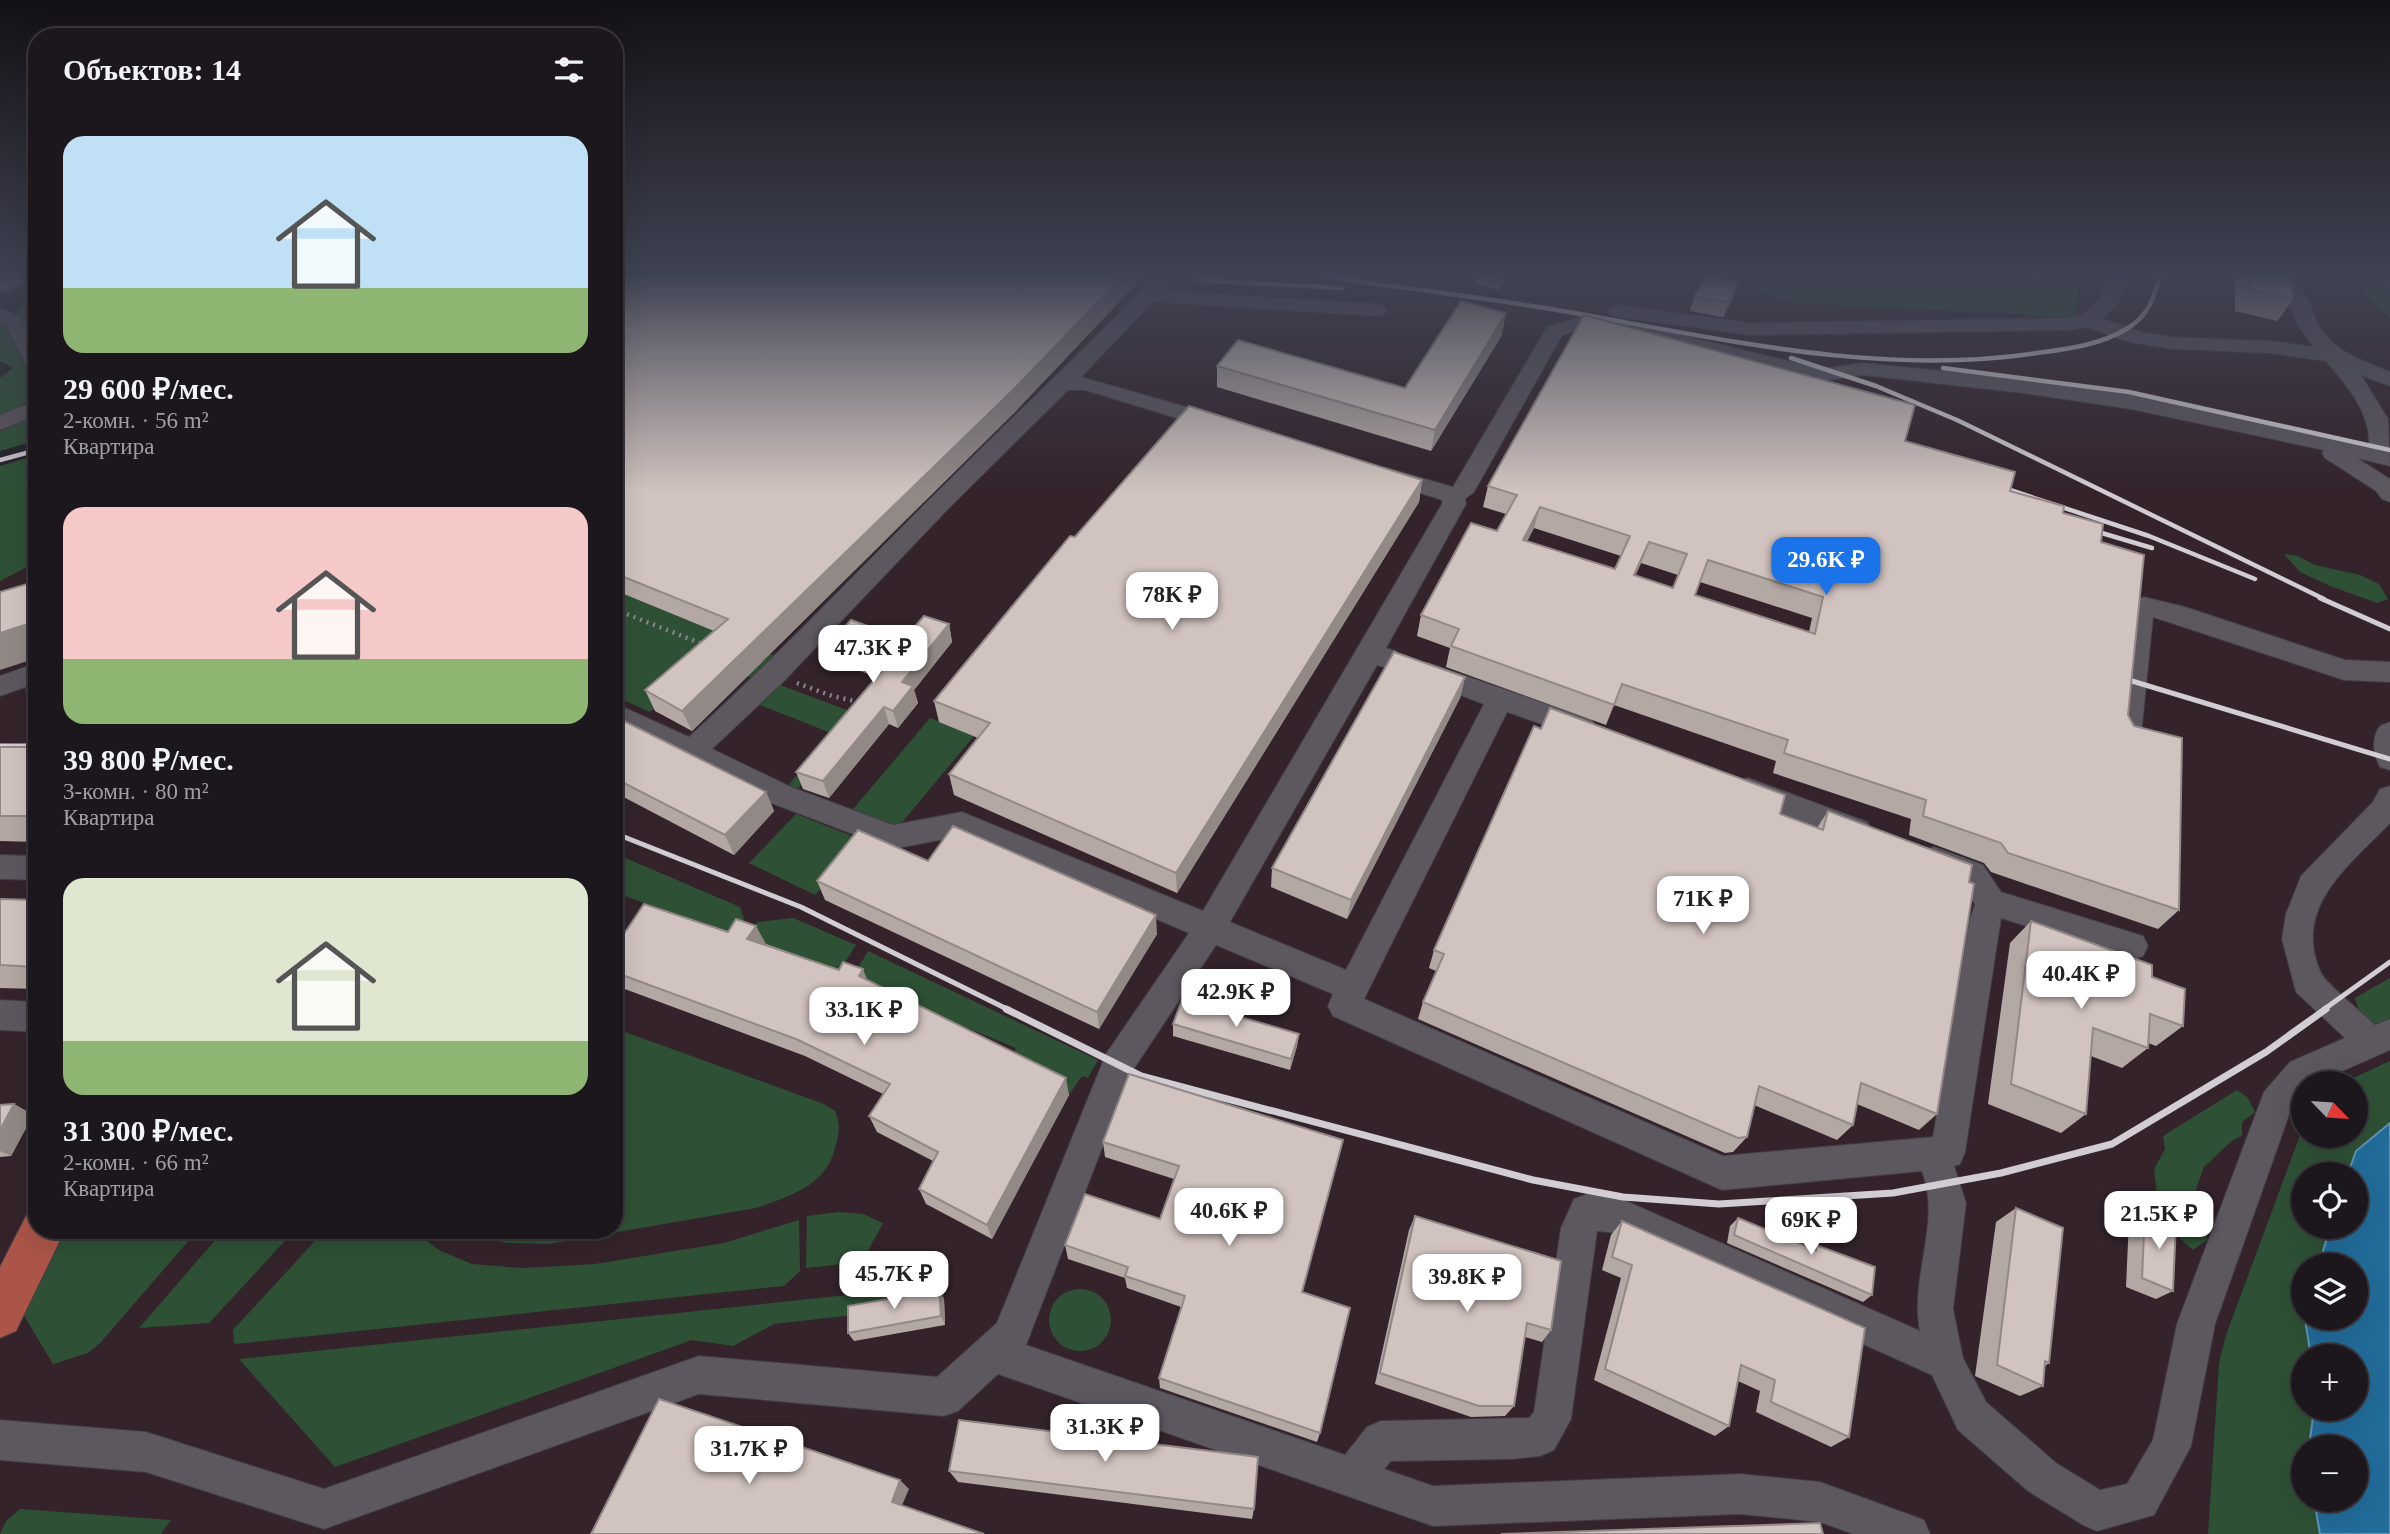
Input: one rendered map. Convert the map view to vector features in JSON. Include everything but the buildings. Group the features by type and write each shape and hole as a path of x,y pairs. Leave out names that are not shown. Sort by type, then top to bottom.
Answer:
{"main road":[{"path":"0,1315 38,1239"}],"street":[{"path":"692,751 775,674 939,504 1097,348"},
{"path":"1369,469 1453,495 1462,492 1545,348"},
{"path":"1708,348 1821,375 1863,369 2023,386 2131,402 2385,457"},
{"path":"2273,348 2336,356 2390,380"},
{"path":"2328,348 2365,392 2377,417 2385,457"},
{"path":"1062,384 1086,383 1243,431"},
{"path":"0,423 28,407"},
{"path":"2305,438 2351,463 2384,486 2390,494"},
{"path":"0,1440 146,1452 324,1509 698,1375 944,1397 1012,1336 1118,1065 1210,928 1371,652 1454,504 1453,495"},
{"path":"2127,736 2138,623 2144,606 2176,613 2344,670 2390,673"},
{"path":"1371,652 1608,737"},
{"path":"0,686 28,676"},
{"path":"1500,699 1344,1006 1722,1173 1948,1152 1984,919 1991,902"},
{"path":"623,717 791,799 892,837 962,824 1353,989"},
{"path":"2390,733 2387,737 2390,760"},
{"path":"1724,780 1972,874 1991,902 2132,946"},
{"path":"1932,1154 1948,1203 1934,1309 1945,1362 1972,1416 2094,1523 2140,1501 2171,1446 2196,1324 2276,1103 2302,1073 2380,1038 2307,982 2297,939 2301,914 2312,885 2384,810 2390,797"},
{"path":"0,867 28,868"},
{"path":"0,1016 28,1017"},
{"path":"1352,1478 1381,1441 1513,1439 1540,1436 1552,1419 1579,1228 1587,1212 1618,1215 1945,1362"},
{"path":"993,1353 1433,1506 1740,1494 1820,1502 1910,1534"}],"path":[{"path":"623,613 716,650"},
{"path":"775,674 832,696 872,705"}],"shaded area":[{"path":"623,348 2390,348 2390,1061 2368,1071 2291,1071 2291,1148 2295,1148 2226,1335 2219,1363 2208,1534 0,1534 0,569 28,555 28,1239 623,1239"}],"green space":[{"path":"0,348 20,348 28,362 28,400 17,410 0,417 0,378 13,368 0,361"},
{"path":"28,418 28,443 0,451 0,429"},
{"path":"28,458 28,567 0,581 0,466"},
{"path":"2284,554 2298,556 2315,565 2360,575 2379,584 2388,599 2377,603 2330,586 2300,572"},
{"path":"623,594 780,658 756,681 712,657 650,712 623,700"},
{"path":"775,683 860,715 798,789 788,786 831,733 755,703"},
{"path":"930,718 974,736 894,832 849,814"},
{"path":"796,814 862,840 815,895 749,863"},
{"path":"623,857 740,907 744,920 732,935 623,895"},
{"path":"793,918 856,945 837,975 746,937 757,922"},
{"path":"868,951 1098,1060 1088,1078 1082,1076 1069,1095 1008,1064 1016,1048 851,980"},
{"path":"2390,978 2390,1024 2373,1028 2362,1020 2355,998"},
{"path":"623,1031 824,1104 835,1111 839,1125 838,1139 824,1172 794,1194 756,1208 623,1231"},
{"path":"2390,1061 2390,1123 2368,1141 2368,1071"},
{"path":"2237,1090 2247,1097 2255,1112 2242,1122 2242,1136 2233,1140 2204,1167 2194,1195 2205,1216 2207,1240 2193,1250 2172,1232 2159,1214 2154,1169 2165,1149 2163,1136"},
{"path":"2295,1148 2360,1148 2352,1162 2291,1162 2291,1239 2327,1239 2322,1253 2291,1253 2291,1330 2307,1330 2309,1344 2291,1344 2291,1421 2312,1421 2311,1435 2291,1435 2291,1512 2316,1512 2320,1534 2208,1534 2219,1363 2226,1335"},
{"path":"839,1212 863,1214 883,1223 862,1262 806,1268 807,1216"},
{"path":"799,1220 800,1271 784,1286 234,1344 233,1330 317,1239 424,1239 441,1251 472,1264 521,1268 595,1264 724,1243"},
{"path":"59,1239 190,1239 100,1343 88,1353 53,1364 23,1314"},
{"path":"216,1239 287,1239 209,1323 139,1328"},
{"path":"492,1239 578,1239 549,1244 506,1243"},
{"path":"944,1285 944,1299 854,1315 774,1324 733,1346 692,1340 335,1467 239,1359"},
{"path":"1074,1289 1086,1289 1102,1298 1109,1308 1109,1332 1102,1342 1086,1351 1074,1351 1063,1346 1054,1337 1049,1326 1049,1314 1054,1303 1063,1294"},
{"path":"20,1509 171,1520 161,1534 0,1534 6,1521"}],"water":[{"path":"2390,1123 2390,1534 2320,1534 2316,1512 2368,1512 2368,1435 2311,1435 2312,1421 2368,1421 2368,1344 2309,1344 2307,1330 2368,1330 2368,1253 2322,1253 2327,1239 2368,1239 2368,1162 2352,1162 2356,1151 2368,1148 2368,1141"}],"railway":[{"path":"1773,348 1852,357 1913,360 1975,359 2072,348"},
{"path":"1791,358 1876,386 1957,420 2324,599"},
{"path":"1943,368 2129,392 2390,450"},
{"path":"0,460 28,452"},
{"path":"1992,484 2149,536 2255,579"},
{"path":"2085,528 2152,548"},
{"path":"2320,598 2390,629"},
{"path":"2132,681 2390,759"},
{"path":"0,746 28,746"},
{"path":"623,837 801,907 1009,1010"},
{"path":"2323,1010 2390,962"},
{"path":"1006,1009 1141,1076 1533,1180 1623,1197 1719,1204 1893,1193 2001,1173 2112,1144 2266,1052 2326,1009"}]}
